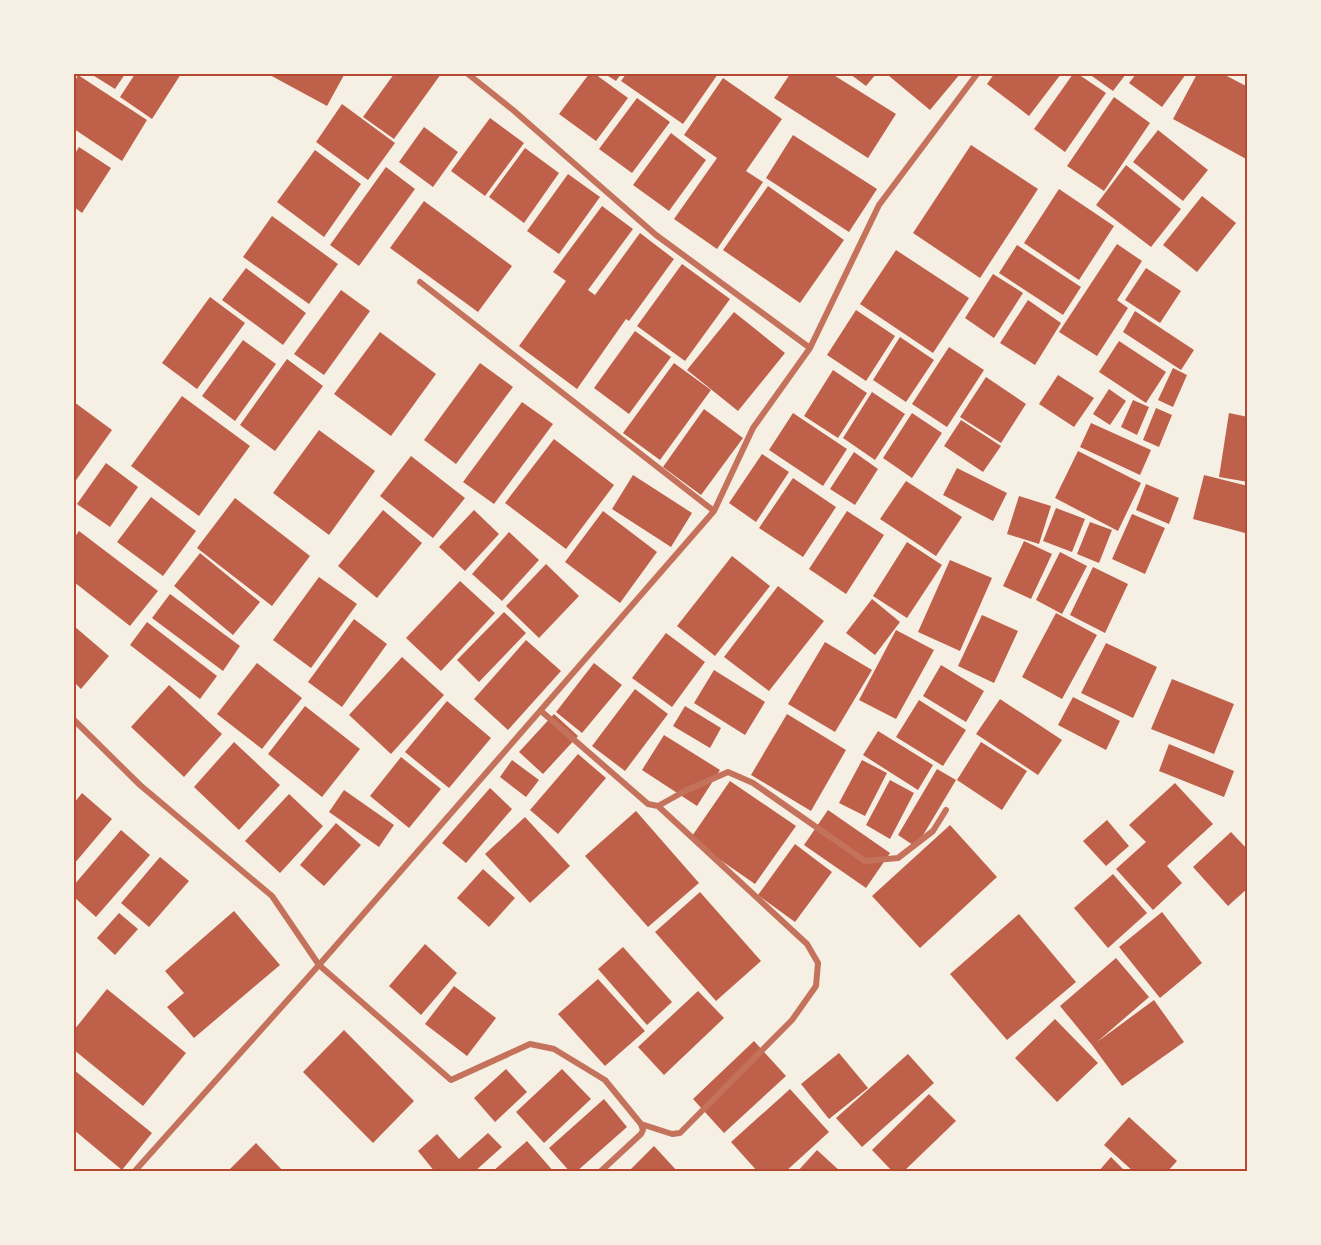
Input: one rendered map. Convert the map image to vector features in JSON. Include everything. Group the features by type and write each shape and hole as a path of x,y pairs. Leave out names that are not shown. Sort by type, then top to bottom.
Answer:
{"street":[{"path":"468,74 513,110 656,236 810,348"},
{"path":"134,1172 320,965 714,512 753,428 810,348 879,205 977,74"},
{"path":"420,282 714,512"},
{"path":"540,711 648,804 658,806 807,944 818,963 816,986 792,1020 680,1133 672,1134 641,1124"},
{"path":"74,720 140,785 272,897 320,965 451,1080 530,1044 554,1049 605,1080 641,1124 643,1130 600,1172"},
{"path":"658,806 685,790 728,772 753,783 865,861 898,858 933,831 946,810"}],"building":[{"path":"91,74 125,74 115,89"},
{"path":"135,74 181,74 152,119 120,97"},
{"path":"268,74 341,74 344,75 327,106"},
{"path":"394,74 441,74 394,139 363,117"},
{"path":"589,74 595,74 628,98 596,141 559,114"},
{"path":"605,74 621,74 616,81"},
{"path":"626,74 718,74 683,124 621,81"},
{"path":"790,74 832,74 896,114 868,158 774,98"},
{"path":"850,74 876,74 866,86"},
{"path":"891,74 960,74 930,110 889,76"},
{"path":"994,74 1061,74 1029,116 987,84"},
{"path":"1073,74 1078,74 1106,93 1065,152 1034,129"},
{"path":"1089,74 1126,74 1113,91"},
{"path":"1136,74 1186,74 1162,107 1129,83"},
{"path":"1197,74 1223,74 1248,87 1248,160 1173,119"},
{"path":"78,75 147,120 122,161 74,129 74,83"},
{"path":"723,78 782,119 746,171 763,182 717,249 674,219 717,158 684,135"},
{"path":"1114,97 1150,123 1104,191 1067,166"},
{"path":"637,98 670,122 632,173 599,149"},
{"path":"342,104 395,143 368,180 316,142"},
{"path":"490,118 524,143 485,196 451,171"},
{"path":"424,127 458,152 433,187 399,162"},
{"path":"1158,130 1208,170 1183,201 1133,162"},
{"path":"671,133 706,160 669,211 633,185"},
{"path":"793,135 877,189 849,232 766,178"},
{"path":"971,145 1038,189 980,278 913,233"},
{"path":"79,147 111,168 82,213 74,207 74,155"},
{"path":"525,148 559,173 524,223 489,197"},
{"path":"315,150 361,184 324,237 277,202"},
{"path":"1126,165 1181,209 1151,247 1096,205"},
{"path":"386,167 415,189 359,266 330,245"},
{"path":"568,174 600,197 559,254 527,231"},
{"path":"768,186 844,240 800,303 723,250"},
{"path":"1059,189 1114,226 1079,280 1024,243"},
{"path":"1202,196 1236,223 1197,272 1163,245"},
{"path":"424,201 512,266 478,312 390,248"},
{"path":"602,206 633,229 588,290 595,295 640,233 674,259 629,321 626,319 577,389 519,346 566,281 553,272"},
{"path":"272,216 338,264 309,304 243,257"},
{"path":"1117,244 1142,261 1117,300 1128,308 1097,356 1059,332"},
{"path":"1017,245 1081,287 1063,315 999,273"},
{"path":"896,250 969,298 933,353 860,304"},
{"path":"682,264 730,299 685,361 637,326"},
{"path":"246,268 306,313 283,345 222,300"},
{"path":"1146,268 1181,291 1160,323 1125,300"},
{"path":"993,274 1023,293 994,338 965,318"},
{"path":"341,290 370,311 324,375 294,354"},
{"path":"210,297 245,323 197,389 162,363"},
{"path":"1028,300 1061,323 1035,365 1000,343"},
{"path":"856,310 895,336 866,381 827,355"},
{"path":"1135,311 1194,350 1181,370 1123,332"},
{"path":"734,312 785,353 738,411 687,370"},
{"path":"635,331 671,357 629,414 594,388"},
{"path":"380,332 436,374 391,436 334,394"},
{"path":"900,337 934,360 906,402 873,380"},
{"path":"243,340 276,364 235,421 202,396"},
{"path":"1119,341 1166,372 1146,403 1099,372"},
{"path":"949,347 984,370 947,427 912,404"},
{"path":"287,359 323,386 275,451 240,425"},
{"path":"480,363 513,387 456,464 424,440"},
{"path":"674,363 711,390 660,460 623,433"},
{"path":"1173,368 1187,375 1173,407 1158,400"},
{"path":"833,370 867,393 838,438 804,416"},
{"path":"1058,375 1094,398 1074,427 1039,404"},
{"path":"986,377 1026,404 1001,443 960,417"},
{"path":"1109,389 1126,401 1110,425 1093,414"},
{"path":"872,392 905,414 875,460 843,438"},
{"path":"182,396 250,446 199,516 131,466"},
{"path":"1133,400 1149,407 1137,435 1121,427"},
{"path":"74,402 112,430 74,483"},
{"path":"522,402 553,424 494,504 463,482"},
{"path":"1156,408 1172,415 1159,447 1143,440"},
{"path":"704,409 743,438 701,495 663,467"},
{"path":"793,413 847,449 823,486 769,450"},
{"path":"912,413 942,433 912,478 883,458"},
{"path":"1229,413 1248,417 1248,482 1219,477"},
{"path":"961,420 1001,446 983,472 944,446"},
{"path":"1091,423 1151,450 1140,475 1080,447"},
{"path":"319,430 375,471 329,535 273,493"},
{"path":"554,439 614,485 566,549 505,503"},
{"path":"1078,451 1141,483 1118,531 1055,498"},
{"path":"854,452 878,469 855,505 830,489"},
{"path":"762,454 789,472 756,522 729,503"},
{"path":"411,456 465,498 433,538 380,496"},
{"path":"106,463 138,487 110,527 77,504"},
{"path":"957,468 1007,493 993,521 943,495"},
{"path":"633,475 692,513 671,547 612,509"},
{"path":"1204,475 1248,486 1248,523 1245,533 1193,519"},
{"path":"793,478 836,507 803,557 759,528"},
{"path":"906,481 962,517 936,556 880,519"},
{"path":"1146,484 1179,498 1169,524 1136,510"},
{"path":"1019,496 1051,506 1039,544 1007,534"},
{"path":"151,497 196,531 163,576 117,542"},
{"path":"235,498 310,556 272,606 197,548"},
{"path":"1056,508 1085,519 1072,552 1043,541"},
{"path":"383,510 422,543 377,598 338,566"},
{"path":"474,510 499,534 465,571 439,547"},
{"path":"603,511 657,552 620,603 565,562"},
{"path":"847,511 884,535 846,594 809,569"},
{"path":"1132,514 1165,528 1145,574 1112,559"},
{"path":"1090,522 1112,530 1099,563 1077,554"},
{"path":"79,531 158,591 130,626 74,582 74,538"},
{"path":"509,532 539,560 502,601 472,574"},
{"path":"1024,541 1052,554 1031,599 1003,586"},
{"path":"907,542 942,565 907,618 873,596"},
{"path":"1060,552 1087,566 1062,614 1036,600"},
{"path":"200,553 260,602 233,635 174,586"},
{"path":"732,556 770,586 715,656 677,626"},
{"path":"950,560 992,578 960,651 918,632"},
{"path":"546,564 579,596 539,638 506,606"},
{"path":"1093,567 1128,584 1105,633 1070,615"},
{"path":"319,577 357,604 311,668 273,640"},
{"path":"460,581 495,613 441,671 406,638"},
{"path":"778,586 824,621 769,691 724,657"},
{"path":"170,594 240,646 223,671 152,618"},
{"path":"872,599 900,622 875,655 846,633"},
{"path":"504,612 526,633 479,682 457,660"},
{"path":"1056,613 1097,635 1062,699 1022,677"},
{"path":"982,615 1018,631 994,683 958,666"},
{"path":"354,619 387,644 342,707 308,682"},
{"path":"147,622 217,676 200,699 130,645"},
{"path":"74,626 109,656 81,689 74,682"},
{"path":"896,630 934,650 896,719 859,700"},
{"path":"666,633 705,662 672,707 632,678"},
{"path":"526,640 561,671 508,730 474,699"},
{"path":"825,642 872,670 835,732 788,704"},
{"path":"1106,643 1157,667 1133,718 1081,693"},
{"path":"402,657 444,695 391,754 349,715"},
{"path":"257,663 302,698 262,749 217,714"},
{"path":"594,663 622,685 582,733 556,712"},
{"path":"941,665 984,691 966,722 923,696"},
{"path":"714,670 765,702 745,735 694,703"},
{"path":"1172,679 1234,704 1214,754 1151,729"},
{"path":"169,685 222,734 184,777 131,727"},
{"path":"635,689 668,714 625,771 592,746"},
{"path":"1073,697 1120,721 1106,750 1058,725"},
{"path":"1000,699 1062,740 1038,775 976,734"},
{"path":"919,700 966,730 943,766 896,737"},
{"path":"447,701 491,738 449,788 405,752"},
{"path":"305,706 360,749 322,797 268,754"},
{"path":"685,706 721,728 710,748 673,726"},
{"path":"554,714 578,736 543,774 519,752"},
{"path":"787,714 846,750 811,811 751,775"},
{"path":"878,731 933,765 918,790 863,755"},
{"path":"664,735 720,770 697,806 642,770"},
{"path":"234,742 280,785 239,830 194,787"},
{"path":"981,742 1027,771 1002,810 957,780"},
{"path":"1169,744 1234,771 1224,797 1159,771"},
{"path":"578,754 606,778 558,834 530,810"},
{"path":"401,757 441,789 409,828 370,796"},
{"path":"512,760 539,780 526,797 500,777"},
{"path":"862,760 887,773 865,816 839,803"},
{"path":"937,769 956,780 916,847 898,835"},
{"path":"890,780 914,793 890,839 866,825"},
{"path":"730,781 796,826 755,884 690,839"},
{"path":"1175,783 1213,824 1167,866 1182,883 1153,910 1116,869 1146,842 1129,825"},
{"path":"490,788 512,809 466,863 442,843"},
{"path":"344,790 394,825 379,847 329,812"},
{"path":"82,793 112,819 74,864 74,803"},
{"path":"289,794 323,826 280,873 245,841"},
{"path":"828,810 890,853 866,888 804,845"},
{"path":"636,811 699,883 648,927 585,856"},
{"path":"525,817 570,866 530,903 485,854"},
{"path":"1107,820 1129,846 1106,866 1083,841"},
{"path":"336,823 361,845 324,886 300,865"},
{"path":"950,825 997,877 920,948 872,896"},
{"path":"121,830 150,855 96,917 74,897 74,885"},
{"path":"1231,832 1248,850 1248,888 1228,906 1193,867"},
{"path":"795,844 832,872 795,922 758,895"},
{"path":"160,857 189,881 149,927 121,903"},
{"path":"483,869 515,898 489,927 457,898"},
{"path":"1113,874 1147,913 1108,948 1074,908"},
{"path":"700,892 761,961 716,1001 655,932"},
{"path":"234,911 280,965 194,1038 167,1007 184,993 165,971"},
{"path":"1162,912 1202,963 1160,998 1119,947"},
{"path":"119,913 138,929 115,955 97,938"},
{"path":"1019,914 1076,982 1007,1040 950,974"},
{"path":"425,944 457,973 421,1015 389,986"},
{"path":"623,947 672,1002 647,1025 598,969"},
{"path":"1116,958 1149,997 1097,1042 1154,1000 1184,1042 1122,1086 1060,1006"},
{"path":"598,979 645,1031 605,1066 558,1014"},
{"path":"454,986 496,1018 467,1056 425,1024"},
{"path":"107,989 186,1053 143,1106 74,1050 74,1030"},
{"path":"698,991 724,1018 664,1075 638,1047"},
{"path":"1055,1019 1098,1063 1057,1102 1015,1058"},
{"path":"344,1030 414,1101 373,1143 303,1072"},
{"path":"754,1041 786,1076 724,1133 693,1099"},
{"path":"839,1053 868,1088 829,1119 801,1084"},
{"path":"908,1054 934,1083 862,1147 836,1118"},
{"path":"506,1069 527,1092 495,1122 474,1098"},
{"path":"562,1069 591,1099 544,1143 516,1112"},
{"path":"74,1070 152,1133 122,1170 74,1130"},
{"path":"790,1089 829,1132 785,1172 758,1172 731,1142"},
{"path":"929,1094 956,1121 903,1172 893,1172 872,1150"},
{"path":"604,1099 627,1127 576,1172 570,1172 549,1148"},
{"path":"1129,1117 1177,1161 1167,1172 1134,1172 1104,1145"},
{"path":"488,1133 502,1147 474,1172 435,1172 418,1151 437,1134 459,1159"},
{"path":"527,1141 554,1172 492,1172"},
{"path":"256,1143 284,1172 227,1172"},
{"path":"654,1146 678,1172 628,1172"},
{"path":"817,1150 841,1172 797,1172"},
{"path":"1111,1157 1126,1172 1098,1172"}]}
